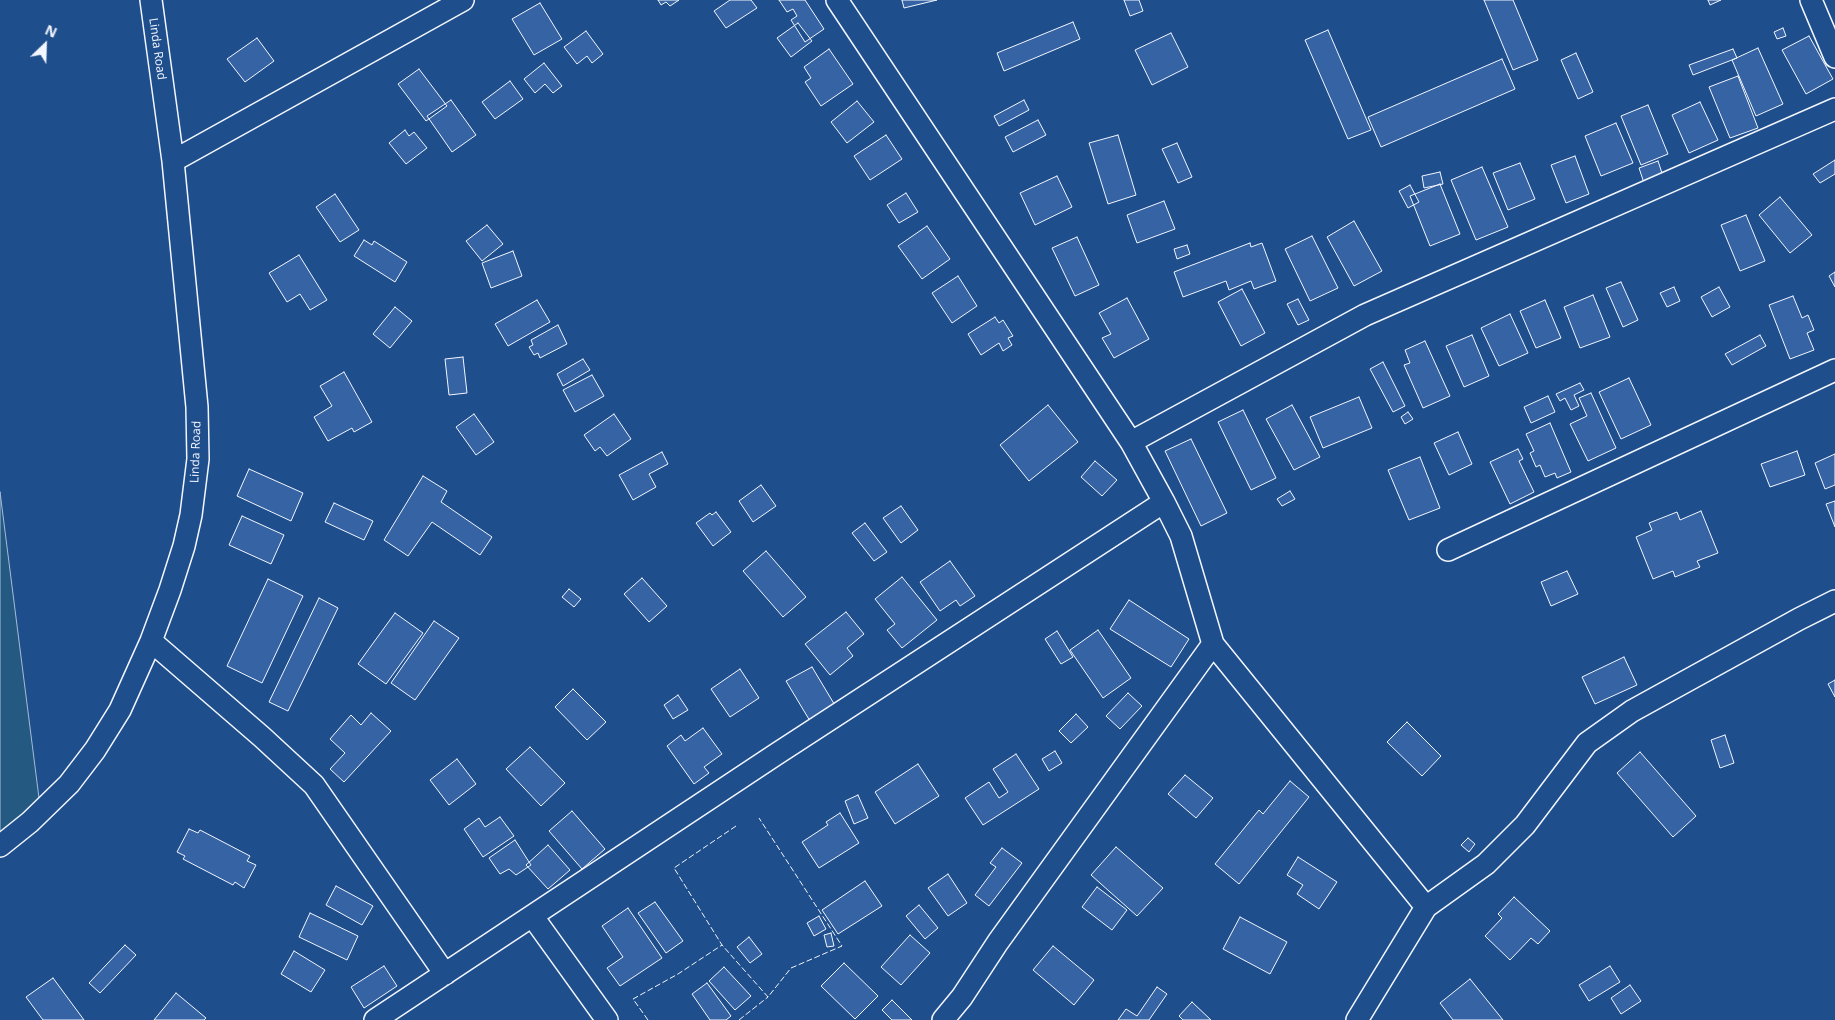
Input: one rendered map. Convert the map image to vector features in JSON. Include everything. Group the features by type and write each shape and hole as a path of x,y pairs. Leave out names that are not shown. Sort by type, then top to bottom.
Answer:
{"street":[{"name":"Linda Road","path":"0,846 30,822 68,784 95,750 120,710 151,641 184,546 192,505 198,459 198,408 173,161 151,0"},
{"path":"173,161 463,0"},
{"path":"837,0 1131,442 1181,536 1212,644 1426,907"},
{"path":"1811,0 1835,57"},
{"path":"1131,442 1365,315 1835,109"},
{"path":"1448,550 1835,370"},
{"path":"375,1020 775,755 1164,502"},
{"path":"1357,1020 1426,907 1486,864 1525,825 1588,743 1632,711 1798,619 1835,601"},
{"path":"151,641 314,785 445,974"},
{"path":"943,1020 962,997 998,942 1212,644"},
{"path":"533,916 607,1020"}],"shaded area":[{"path":"0,492 39,798 0,839"}],"building":[{"path":"658,0 679,0 670,6 666,2 661,5"},
{"path":"730,0 751,0 757,8 726,28 714,11"},
{"path":"779,0 805,0 824,29 805,42 791,20 797,16 793,9 787,12"},
{"path":"902,0 937,0 904,8"},
{"path":"1124,0 1139,0 1143,11 1130,16"},
{"path":"1484,0 1513,0 1538,60 1513,70"},
{"path":"1708,0 1721,0 1710,5"},
{"path":"540,3 562,39 534,55 512,19"},
{"path":"1073,22 1080,39 1004,71 997,53"},
{"path":"798,23 812,41 791,57 777,38"},
{"path":"1783,28 1786,36 1777,39 1774,32"},
{"path":"1328,30 1371,130 1348,139 1305,40"},
{"path":"586,31 603,54 592,63 587,56 577,64 564,47"},
{"path":"1171,33 1188,67 1152,85 1135,50"},
{"path":"1809,36 1833,79 1806,94 1782,50"},
{"path":"257,38 274,61 245,82 227,59"},
{"path":"1758,48 1783,104 1756,116 1732,60"},
{"path":"829,49 853,84 821,106 805,82 811,78 804,67"},
{"path":"1733,49 1737,58 1693,75 1689,65"},
{"path":"1576,53 1593,92 1578,99 1561,60"},
{"path":"1502,59 1515,89 1381,147 1368,117"},
{"path":"544,63 562,86 553,93 545,84 535,93 524,79"},
{"path":"419,69 447,106 426,121 398,84"},
{"path":"1738,76 1758,128 1730,138 1709,87"},
{"path":"510,81 523,99 495,119 482,102"},
{"path":"451,100 476,135 452,152 427,116"},
{"path":"1024,100 1029,110 999,126 994,116"},
{"path":"857,101 874,122 847,143 831,122"},
{"path":"1700,102 1718,140 1689,153 1672,115"},
{"path":"1648,105 1668,154 1641,165 1621,116"},
{"path":"1038,120 1046,135 1013,152 1005,137"},
{"path":"1616,123 1633,163 1601,176 1585,136"},
{"path":"405,130 409,136 414,132 427,148 406,164 389,143"},
{"path":"886,135 902,159 870,180 854,156"},
{"path":"1118,135 1136,195 1108,204 1089,143"},
{"path":"1177,143 1192,177 1178,183 1162,149"},
{"path":"1575,156 1589,194 1566,203 1551,165"},
{"path":"1835,160 1835,174 1820,183 1813,174"},
{"path":"1658,161 1664,179 1645,186 1639,168"},
{"path":"1520,163 1535,199 1508,210 1493,173"},
{"path":"1482,167 1508,227 1476,240 1451,180"},
{"path":"1440,172 1443,184 1424,188 1422,176"},
{"path":"1057,176 1072,207 1035,225 1020,193"},
{"path":"1440,184 1460,234 1430,246 1410,196"},
{"path":"1410,185 1419,202 1408,208 1399,191"},
{"path":"906,193 918,212 899,223 887,205"},
{"path":"335,194 359,230 340,242 316,207"},
{"path":"1780,197 1812,235 1790,253 1759,215"},
{"path":"1164,201 1175,229 1137,243 1127,215"},
{"path":"1746,215 1765,261 1740,271 1721,225"},
{"path":"1354,221 1382,271 1354,286 1327,237"},
{"path":"487,225 503,244 482,261 466,241"},
{"path":"927,226 950,259 922,279 898,246"},
{"path":"1312,236 1338,288 1310,301 1285,249"},
{"path":"1077,237 1099,285 1075,296 1052,248"},
{"path":"364,240 372,245 374,241 407,262 395,282 354,256"},
{"path":"1250,243 1251,247 1262,243 1276,281 1254,289 1251,281 1229,290 1226,281 1183,297 1174,272"},
{"path":"1187,245 1190,254 1177,259 1174,249"},
{"path":"513,251 522,276 491,288 482,263"},
{"path":"299,255 327,300 310,310 300,294 287,302 269,273"},
{"path":"1835,272 1835,287 1829,276"},
{"path":"958,276 977,306 952,323 932,293"},
{"path":"1621,282 1638,320 1623,327 1606,288"},
{"path":"1674,287 1680,301 1667,307 1660,293"},
{"path":"1719,287 1730,307 1712,317 1701,297"},
{"path":"1242,289 1265,333 1241,346 1218,302"},
{"path":"1593,295 1610,337 1580,348 1564,307"},
{"path":"1793,296 1802,318 1808,315 1814,330 1807,333 1814,350 1790,359 1769,305"},
{"path":"1127,298 1149,339 1114,358 1102,338 1111,334 1099,313"},
{"path":"1298,299 1309,320 1298,325 1287,304"},
{"path":"537,300 550,322 508,346 495,324"},
{"path":"1545,300 1561,338 1536,348 1520,311"},
{"path":"395,307 412,321 390,348 373,334"},
{"path":"1510,314 1528,353 1499,366 1481,328"},
{"path":"995,317 999,323 1003,320 1013,336 1008,338 1012,345 1003,351 999,343 981,355 968,334"},
{"path":"558,325 567,344 540,358 538,353 534,355 529,347 533,345 531,340"},
{"path":"1472,335 1489,376 1464,387 1446,346"},
{"path":"1760,335 1766,346 1732,365 1725,354"},
{"path":"1425,341 1450,396 1423,408 1404,365 1410,363 1405,350"},
{"path":"463,357 467,393 449,395 445,359"},
{"path":"583,359 590,370 563,386 557,374"},
{"path":"1383,362 1405,406 1393,412 1370,369"},
{"path":"344,372 372,422 354,432 352,428 328,441 314,417 332,406 320,386"},
{"path":"592,375 604,396 575,412 563,390"},
{"path":"1629,378 1651,425 1621,439 1599,392"},
{"path":"1580,383 1584,390 1574,395 1579,406 1571,410 1565,398 1560,401 1556,394"},
{"path":"1591,393 1616,448 1588,461 1570,424 1587,416 1579,398"},
{"path":"1548,396 1555,412 1531,423 1524,407"},
{"path":"1359,397 1372,428 1323,448 1310,417"},
{"path":"1048,405 1078,442 1029,481 1000,445"},
{"path":"1292,405 1320,457 1294,470 1266,419"},
{"path":"1243,410 1276,478 1251,490 1218,422"},
{"path":"1408,412 1413,419 1405,424 1401,417"},
{"path":"474,414 494,442 476,455 456,427"},
{"path":"614,414 631,439 607,456 600,447 595,451 584,435"},
{"path":"1550,423 1571,472 1557,478 1555,473 1545,477 1540,465 1536,467 1530,453 1534,451 1526,434"},
{"path":"1458,432 1472,464 1449,475 1434,443"},
{"path":"1191,439 1227,513 1201,526 1165,451"},
{"path":"1518,449 1523,459 1519,461 1534,492 1510,504 1490,462"},
{"path":"1797,451 1805,475 1770,487 1761,464"},
{"path":"662,452 668,464 649,474 656,487 633,500 619,475"},
{"path":"1835,454 1835,485 1825,489 1815,463"},
{"path":"1420,457 1440,508 1409,520 1388,470"},
{"path":"1095,461 1117,480 1102,496 1081,477"},
{"path":"249,469 303,493 291,521 237,496"},
{"path":"423,476 447,491 441,502 492,537 480,555 432,522 408,556 384,540"},
{"path":"761,485 776,506 753,522 739,501"},
{"path":"1290,491 1295,499 1282,506 1277,499"},
{"path":"1835,501 1835,527 1826,504"},
{"path":"334,503 373,521 364,540 325,522"},
{"path":"901,506 918,530 901,543 883,518"},
{"path":"1701,511 1718,553 1697,561 1700,567 1675,577 1673,571 1653,579 1636,537 1652,530 1649,523 1677,512 1680,520"},
{"path":"716,512 731,532 713,546 696,523 710,513 712,515"},
{"path":"242,516 284,535 271,564 229,545"},
{"path":"865,523 887,552 874,561 852,533"},
{"path":"766,551 806,597 783,617 743,571"},
{"path":"950,561 975,596 960,606 956,600 940,611 920,582"},
{"path":"1567,571 1578,594 1551,606 1541,582"},
{"path":"902,577 937,620 902,648 887,630 895,624 875,599"},
{"path":"642,578 667,606 649,622 624,594"},
{"path":"268,579 303,596 262,683 227,666"},
{"path":"569,589 581,599 574,607 562,597"},
{"path":"319,598 338,608 288,711 269,702"},
{"path":"1129,600 1189,639 1171,667 1110,629"},
{"path":"846,612 864,634 847,648 853,656 830,675 805,644"},
{"path":"395,613 423,633 386,684 358,664"},
{"path":"434,621 459,638 415,700 391,683"},
{"path":"1098,630 1131,678 1103,698 1070,650"},
{"path":"1057,631 1073,657 1061,664 1045,639"},
{"path":"1624,657 1637,685 1595,704 1582,677"},
{"path":"812,667 836,707 810,721 786,681"},
{"path":"740,669 759,698 730,717 711,689"},
{"path":"1835,680 1835,697 1828,684"},
{"path":"573,689 606,722 587,740 555,707"},
{"path":"1128,693 1142,706 1120,729 1106,716"},
{"path":"678,695 688,710 673,719 664,705"},
{"path":"371,713 391,731 344,782 330,769 345,753 330,739 351,715 361,725"},
{"path":"1076,714 1088,727 1071,743 1059,731"},
{"path":"1407,722 1441,756 1422,776 1387,742"},
{"path":"703,728 722,754 704,767 709,773 694,784 667,746 681,735 685,741"},
{"path":"1725,735 1734,763 1720,768 1711,740"},
{"path":"530,747 565,783 541,806 506,769"},
{"path":"1055,751 1062,763 1049,771 1042,759"},
{"path":"1640,752 1696,816 1673,837 1617,773"},
{"path":"1016,754 1039,789 983,825 965,798 989,782 999,798 1008,792 993,769"},
{"path":"457,759 476,784 449,805 430,780"},
{"path":"918,764 939,796 895,824 875,792"},
{"path":"1185,775 1213,798 1196,818 1168,794"},
{"path":"1290,781 1309,797 1239,884 1215,864 1259,810 1263,814"},
{"path":"858,795 868,818 854,824 845,801"},
{"path":"572,811 605,849 582,869 549,831"},
{"path":"840,813 859,843 819,868 802,842 828,825 826,822"},
{"path":"500,817 514,836 483,857 464,829 479,818 485,827"},
{"path":"189,829 198,833 200,830 250,856 247,861 256,865 244,888 235,882 233,885 183,859 185,856 177,852"},
{"path":"1468,838 1475,844 1469,852 1461,845"},
{"path":"515,840 531,865 516,875 509,869 500,874 489,858"},
{"path":"548,845 570,870 548,889 526,865"},
{"path":"1116,847 1163,888 1137,916 1091,875"},
{"path":"1002,848 1022,863 989,906 975,895 996,867 990,863"},
{"path":"1298,857 1337,882 1319,909 1297,894 1303,885 1287,875"},
{"path":"948,874 967,903 948,916 928,888"},
{"path":"865,881 882,906 838,934 822,910"},
{"path":"336,886 373,906 362,925 326,905"},
{"path":"1097,887 1127,910 1112,930 1082,907"},
{"path":"1514,897 1550,931 1538,944 1531,938 1510,960 1485,936 1502,918 1498,914"},
{"path":"655,902 683,941 666,953 638,913"},
{"path":"919,905 938,928 925,939 906,916"},
{"path":"628,908 662,958 620,986 607,968 623,957 602,926"},
{"path":"310,913 358,936 347,960 299,937"},
{"path":"819,916 826,929 814,936 807,923"},
{"path":"1240,917 1287,942 1270,974 1223,949"},
{"path":"831,933 834,946 827,947 824,935"},
{"path":"910,935 930,953 901,985 881,967"},
{"path":"749,937 762,954 750,963 737,947"},
{"path":"125,945 136,955 100,993 89,983"},
{"path":"1053,946 1094,980 1074,1005 1033,970"},
{"path":"294,951 325,970 311,992 281,974"},
{"path":"844,963 878,996 855,1019 821,986"},
{"path":"384,966 397,986 364,1008 351,987"},
{"path":"1610,966 1620,982 1589,1001 1579,985"},
{"path":"724,967 751,996 735,1010 709,981"},
{"path":"53,978 84,1020 43,1020 26,997"},
{"path":"1470,979 1503,1020 1453,1020 1440,1003"},
{"path":"707,983 731,1016 726,1020 710,1020 692,994"},
{"path":"1630,985 1641,1001 1621,1014 1611,998"},
{"path":"1157,987 1167,994 1149,1020 1118,1020 1126,1009 1137,1016"},
{"path":"176,993 206,1018 204,1020 154,1020"},
{"path":"892,1000 912,1020 892,1020 882,1010"},
{"path":"1192,1002 1211,1020 1183,1020 1179,1016"}],"fence":[{"path":"736,826 674,868 722,945 768,997 791,968 842,946 759,818"},
{"path":"648,1020 633,999 678,974 722,945"},
{"path":"739,1020 767,996"}]}
